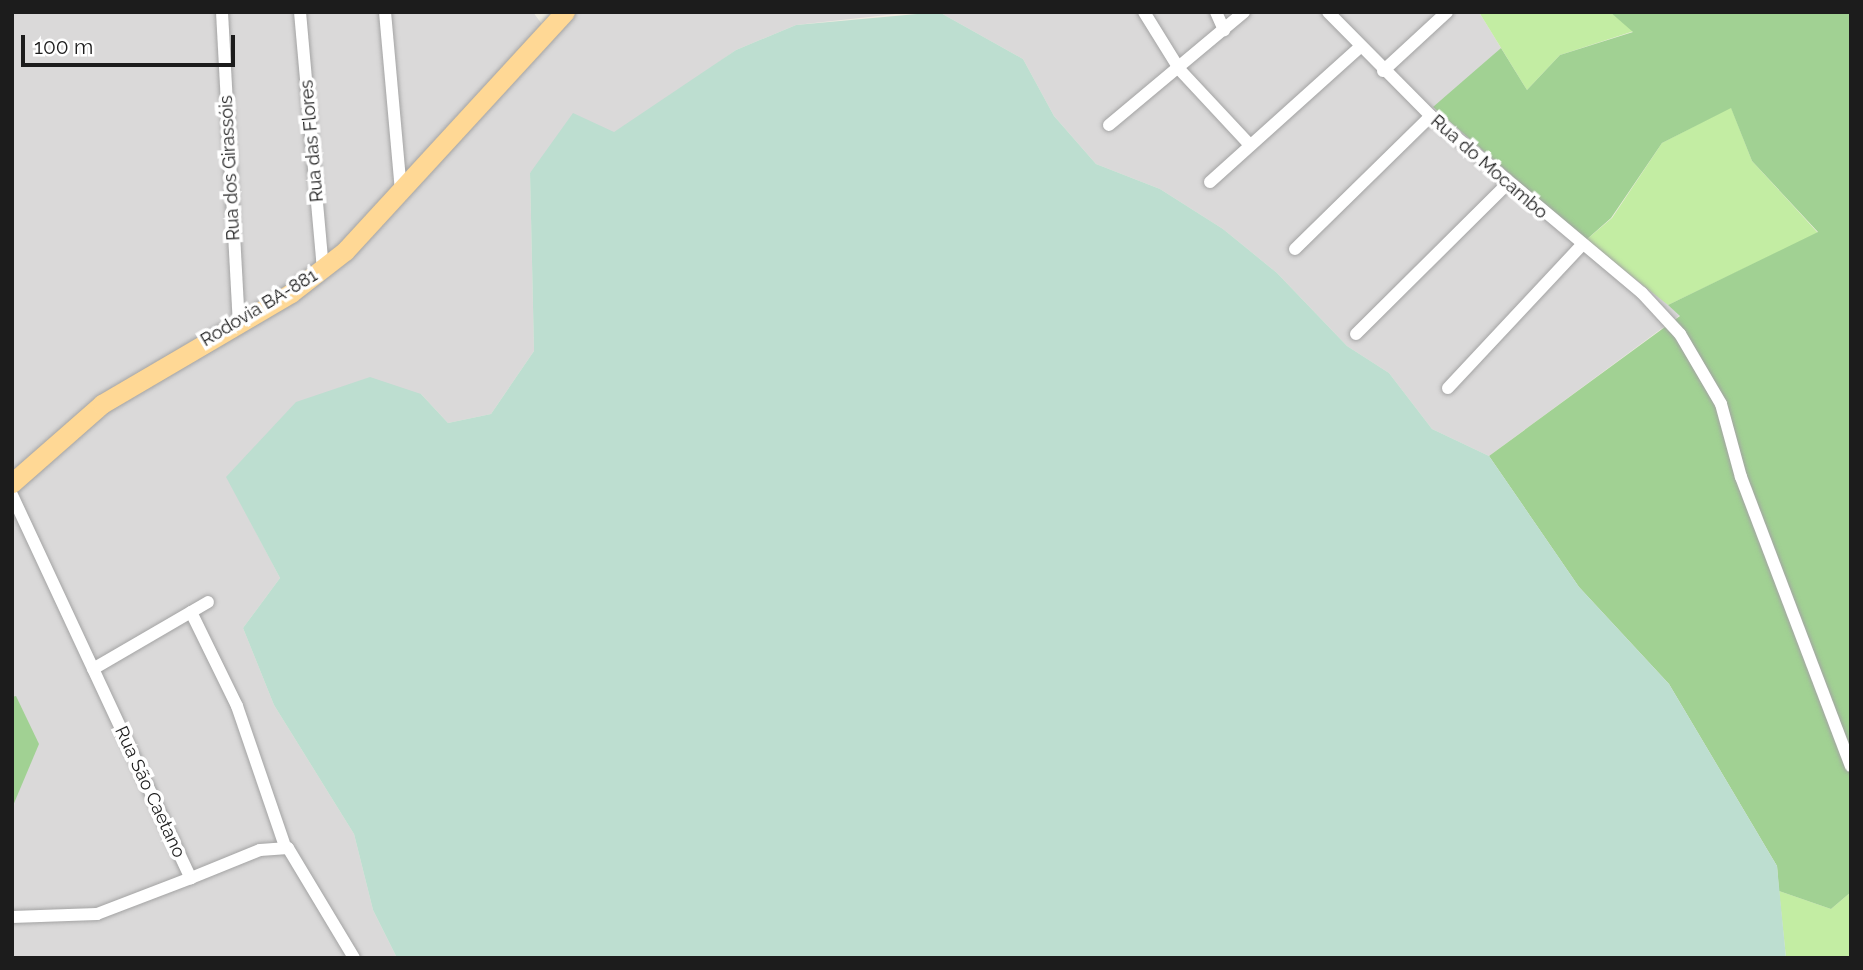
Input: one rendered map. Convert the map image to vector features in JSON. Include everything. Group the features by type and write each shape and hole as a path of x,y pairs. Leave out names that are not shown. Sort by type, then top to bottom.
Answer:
{"main road":[{"name":"Rodovia BA-881","path":"12,483 102,404 323,270 401,193 565,12"}],"street":[{"name":"Rua dos Girassóis","path":"222,12 239,323"},
{"name":"Rua das Flores","path":"300,12 323,270"},
{"path":"385,12 401,193"},
{"path":"1144,12 1180,70 1248,143"},
{"path":"1216,12 1224,30"},
{"path":"1110,125 1180,70 1244,12"},
{"name":"Rua do Mocambo","path":"1328,12 1359,48 1431,116 1507,184 1660,310 1721,404 1741,477 1851,766"},
{"path":"1383,71 1447,12"},
{"path":"1210,182 1248,143 1359,48"},
{"path":"1295,249 1431,116"},
{"path":"1356,334 1507,184"},
{"path":"1448,388 1581,246"},
{"name":"Rua São Caetano","path":"12,495 191,878 285,846"},
{"path":"93,669 208,602"},
{"path":"191,612 237,706 285,846 354,958"},
{"path":"12,918 97,914 191,878"}],"shaded area":[{"path":"12,12 533,12 552,38 576,12 914,12 796,25 736,50 629,125 530,173 534,351 491,414 448,423 421,394 227,477 280,578 243,628 274,705 354,834 373,910 397,958 12,958"},
{"path":"939,12 1479,12 1501,48 1434,108 1680,315 1489,456 1432,429 1389,373 1347,346 1277,273 1223,229 1160,189 1096,164 1054,116 1023,59"}],"green space":[{"path":"939,12 1023,59 1054,116 1096,164 1160,189 1223,229 1277,273 1347,346 1389,373 1432,429 1489,456 1579,587 1669,684 1777,866 1786,958 397,958 373,910 354,834 274,705 243,628 280,578 226,477 296,402 370,377 421,394 448,423 491,414 534,351 530,173 573,113 614,132 736,50 796,25"},
{"path":"1479,12 1610,12 1634,31 1560,55 1527,90"},
{"path":"1610,12 1851,12 1851,892 1831,909 1779,891 1777,866 1669,684 1579,587 1489,456 1680,316 1668,305 1818,232 1752,161 1731,108 1662,143 1611,218 1586,240 1433,107 1501,48 1527,90 1560,55 1633,32"},
{"path":"1731,107 1752,161 1818,233 1668,305 1586,240 1612,218 1662,143"},
{"path":"16,696 39,744 12,808 12,697"},
{"path":"1779,891 1831,909 1851,892 1851,958 1786,958"}]}
